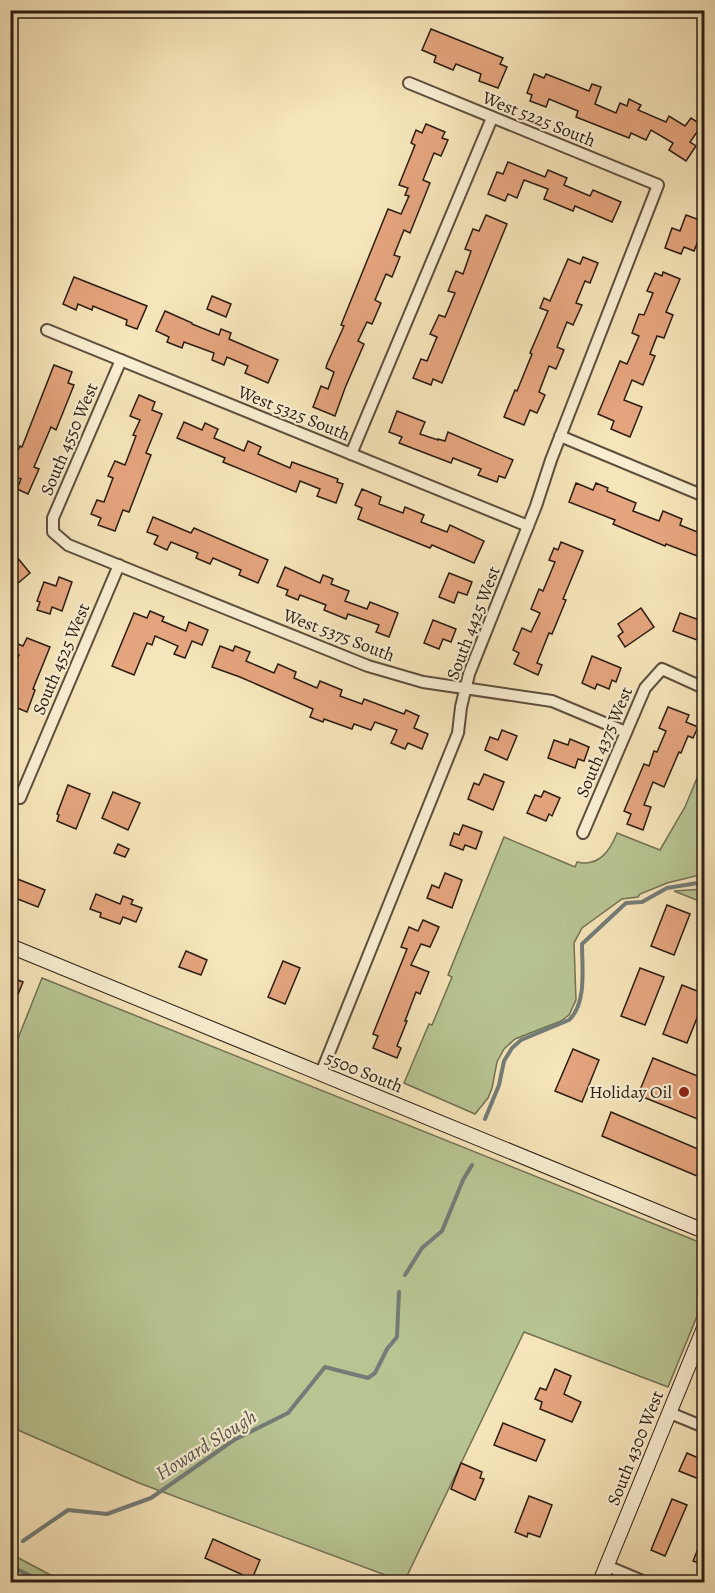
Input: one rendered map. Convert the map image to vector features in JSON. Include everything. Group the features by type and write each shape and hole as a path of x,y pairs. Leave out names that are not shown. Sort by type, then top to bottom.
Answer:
{"main road":[{"name":"5500 South","path":"10,946 705,1231"},
{"name":"South 4300 West","path":"600,1582 705,1328"}],"street":[{"name":"West 5225 South","path":"409,83 658,185"},
{"path":"351,454 492,118"},
{"name":"South 4425 West","path":"321,1073 458,733 469,674 658,185"},
{"name":"West 5325 South","path":"47,330 528,526"},
{"name":"South 4550 West","path":"53,532 53,518 121,360"},
{"path":"560,436 705,496"},
{"name":"West 5375 South","path":"53,532 68,544 368,666 423,682 552,701 626,732"},
{"name":"South 4525 West","path":"15,796 119,565"},
{"name":"South 4375 West","path":"583,833 645,688 662,669 705,688"},
{"path":"670,1413 705,1427"},
{"path":"607,1566 645,1582"}],"green space":[{"path":"697,778 704,781 704,874 667,883 640,894 638,897 622,899 582,928 574,943 576,1000 569,1015 561,1021 515,1039 504,1049 497,1062 488,1098 475,1114 404,1083 452,977 448,975 504,837 575,867 577,862 592,862 603,856 617,833 660,850 685,807"},
{"path":"704,889 704,903 674,891"},
{"path":"42,978 704,1244 704,1299 668,1387 524,1332 404,1582 139,1483 11,1427 11,1056"},
{"path":"11,1554 56,1578 55,1582 11,1582"}],"building":[{"path":"431,29 503,58 500,64 507,67 498,88 479,81 481,74 456,64 453,70 434,62 436,56 422,50"},
{"path":"534,74 544,78 546,74 589,91 592,84 601,87 595,104 616,113 620,103 627,106 629,99 641,105 638,110 666,122 669,116 685,126 691,118 702,125 690,142 696,146 686,161 669,150 673,143 651,130 646,140 631,133 629,138 576,117 578,111 549,99 546,107 530,101 532,95 527,93"},
{"path":"426,124 445,132 442,138 448,140 441,156 434,153 423,180 430,183 410,233 404,230 394,255 400,257 392,277 386,274 375,300 381,303 372,324 367,322 358,341 364,344 335,416 313,407 321,386 328,389 334,372 326,368 327,364 344,326 341,325 388,209 401,214 409,196 405,195 408,188 399,185 415,145 411,143 416,130 422,133"},
{"path":"508,162 545,177 548,170 567,178 564,185 590,196 593,190 621,202 612,222 575,206 573,211 544,199 548,189 524,180 517,198 508,194 505,201 488,194 497,172 503,174"},
{"path":"486,215 507,224 442,383 433,379 431,385 413,378 421,359 427,361 437,337 430,334 439,315 445,317 455,293 448,291 456,271 463,274 471,251 465,249 473,229 479,231"},
{"path":"686,215 705,222 705,224 694,251 684,247 681,254 665,248 672,228 680,231"},
{"path":"583,257 598,263 590,283 585,281 576,303 582,305 573,325 567,322 557,347 564,350 556,369 549,366 539,392 545,395 537,413 530,410 524,425 504,417 515,390 517,391 548,311 540,308 544,298 550,301 568,259 580,264"},
{"path":"663,272 680,279 666,312 673,315 664,338 657,336 650,354 655,356 643,385 632,380 624,400 642,407 630,437 611,429 614,421 598,414 620,361 627,364 639,336 632,333 639,314 644,315 653,293 647,291 655,273 662,276"},
{"path":"74,277 147,306 137,329 126,325 127,320 93,306 92,310 78,304 76,310 63,304"},
{"path":"212,296 231,304 226,317 207,309"},
{"path":"165,311 219,335 221,329 231,333 229,339 278,360 268,383 245,373 248,366 227,357 224,365 212,360 214,353 184,342 182,348 167,342 169,337 156,331"},
{"path":"54,365 72,372 68,383 74,385 56,430 51,427 34,467 39,469 28,494 17,489 21,479 10,475 10,468 20,446 22,447"},
{"path":"139,395 155,402 152,410 162,414 146,453 151,455 129,512 123,510 115,531 98,525 101,518 91,514 97,500 104,502 113,478 108,476 115,461 125,465 136,436 133,435 140,420 130,416"},
{"path":"397,411 425,422 420,434 445,441 448,432 513,460 505,478 499,476 497,482 478,475 481,469 453,458 451,463 399,443 402,437 389,432"},
{"path":"184,422 202,430 205,423 218,429 214,438 244,451 248,441 261,447 258,454 290,468 292,462 338,479 337,482 343,484 336,503 317,496 320,489 300,481 296,492 223,462 225,458 177,438"},
{"path":"576,483 593,490 596,483 608,488 607,491 636,503 633,511 659,521 663,511 682,519 680,525 705,535 705,559 666,544 665,546 613,524 615,520 569,502"},
{"path":"362,489 381,497 379,504 403,513 405,507 424,515 421,522 447,532 450,525 484,541 474,563 432,545 430,548 358,519 362,508 355,505"},
{"path":"153,517 191,533 194,528 268,560 258,583 239,575 241,570 213,558 210,564 196,558 198,553 171,542 167,550 154,544 158,536 147,532"},
{"path":"561,542 583,551 563,599 566,600 537,663 542,665 538,675 514,664 519,653 513,650 522,628 531,632 540,613 531,609 539,589 543,591 555,562 549,560 554,548 558,550"},
{"path":"16,556 30,573 10,590 10,561"},
{"path":"285,567 320,583 323,575 333,579 331,584 349,591 345,601 367,609 370,602 398,613 389,637 376,632 379,625 348,614 346,619 324,610 326,605 300,595 298,600 286,595 288,590 277,586"},
{"path":"449,573 472,582 467,595 458,592 454,603 439,597"},
{"path":"59,577 72,582 62,611 52,607 50,614 37,610 40,602 37,601 44,582 56,586"},
{"path":"641,608 654,627 625,647 618,636 623,632 618,624"},
{"path":"150,611 164,617 162,621 186,631 189,622 208,630 202,645 192,641 185,658 174,654 178,646 155,636 152,645 147,643 134,675 112,666 134,613 147,618"},
{"path":"680,613 705,622 705,643 673,631"},
{"path":"433,620 456,629 451,642 443,639 439,649 424,643"},
{"path":"27,638 50,647 33,689 35,690 27,712 10,705 10,676 19,655 14,653 18,644 23,646"},
{"path":"220,646 233,651 235,646 250,652 246,661 274,673 278,664 296,672 294,678 317,688 320,681 342,690 340,696 362,704 364,699 404,714 406,710 419,716 414,728 428,734 422,749 408,743 405,749 391,743 397,730 375,722 371,730 354,724 352,729 324,719 323,722 310,717 313,709 212,667"},
{"path":"592,656 621,668 616,682 612,680 609,689 597,684 595,689 582,683"},
{"path":"668,707 689,715 686,722 698,727 693,738 688,736 664,787 653,782 644,805 651,807 643,830 627,824 631,814 624,811 644,764 649,766 654,751 657,752 666,731 659,728"},
{"path":"502,730 517,736 507,760 485,750 490,737 498,740"},
{"path":"570,739 589,747 584,761 578,759 575,768 548,758 554,740 568,745"},
{"path":"484,774 504,782 493,810 468,799 474,783 479,785"},
{"path":"68,785 90,794 76,829 57,821 59,815 57,814"},
{"path":"544,791 560,798 552,816 549,814 546,821 527,813 535,795 541,797"},
{"path":"113,792 140,803 128,830 102,818"},
{"path":"463,825 482,832 476,849 465,845 463,850 450,845 454,833 459,835"},
{"path":"118,844 129,849 125,857 114,853"},
{"path":"445,873 462,880 452,908 427,898 432,885 439,888"},
{"path":"15,878 45,890 38,907 10,896"},
{"path":"96,894 120,904 123,896 133,900 131,904 142,908 136,922 123,917 120,924 100,917 101,913 90,909"},
{"path":"667,905 690,914 674,955 651,946"},
{"path":"423,920 439,927 430,947 421,944 411,965 429,972 420,994 416,992 405,1021 407,1021 397,1046 401,1048 397,1058 373,1048 378,1036 373,1034 407,949 401,947 409,927 418,931"},
{"path":"186,951 207,960 201,975 179,967"},
{"path":"283,961 300,968 285,1004 268,997"},
{"path":"640,968 664,977 645,1025 621,1016"},
{"path":"10,977 23,982 11,1012 10,1012"},
{"path":"682,985 705,994 687,1043 663,1034"},
{"path":"573,1049 599,1060 582,1102 555,1091"},
{"path":"653,1058 705,1079 705,1122 638,1095"},
{"path":"611,1112 705,1152 705,1160 697,1176 602,1136"},
{"path":"555,1369 571,1376 564,1394 581,1402 572,1422 540,1409 542,1402 535,1399 540,1388 546,1390"},
{"path":"503,1423 545,1440 536,1461 494,1445"},
{"path":"687,1453 705,1461 699,1479 679,1471"},
{"path":"461,1463 482,1472 480,1478 484,1479 475,1500 451,1489"},
{"path":"529,1496 552,1505 540,1537 528,1533 527,1537 515,1532"},
{"path":"672,1499 687,1505 665,1556 651,1550"},
{"path":"705,1535 705,1565 693,1561"},
{"path":"213,1539 260,1560 252,1579 205,1558"}],"waterway":[{"name":"Howard Slough","path":"485,1119 499,1085 504,1061 512,1048 521,1040 569,1020 575,1013 581,995 582,944 626,903 642,902 667,888 704,882"},
{"name":"Howard Slough","path":"405,1275 422,1248 442,1231 463,1180 472,1165"},
{"name":"Howard Slough","path":"23,1541 68,1510 107,1514 151,1498 234,1440 288,1413 325,1367 368,1378 375,1373 387,1349 397,1337 399,1292"},
{"path":"10,1566 44,1582"}],"place":[{"name":"Holiday Oil","path":"684,1092"}]}
